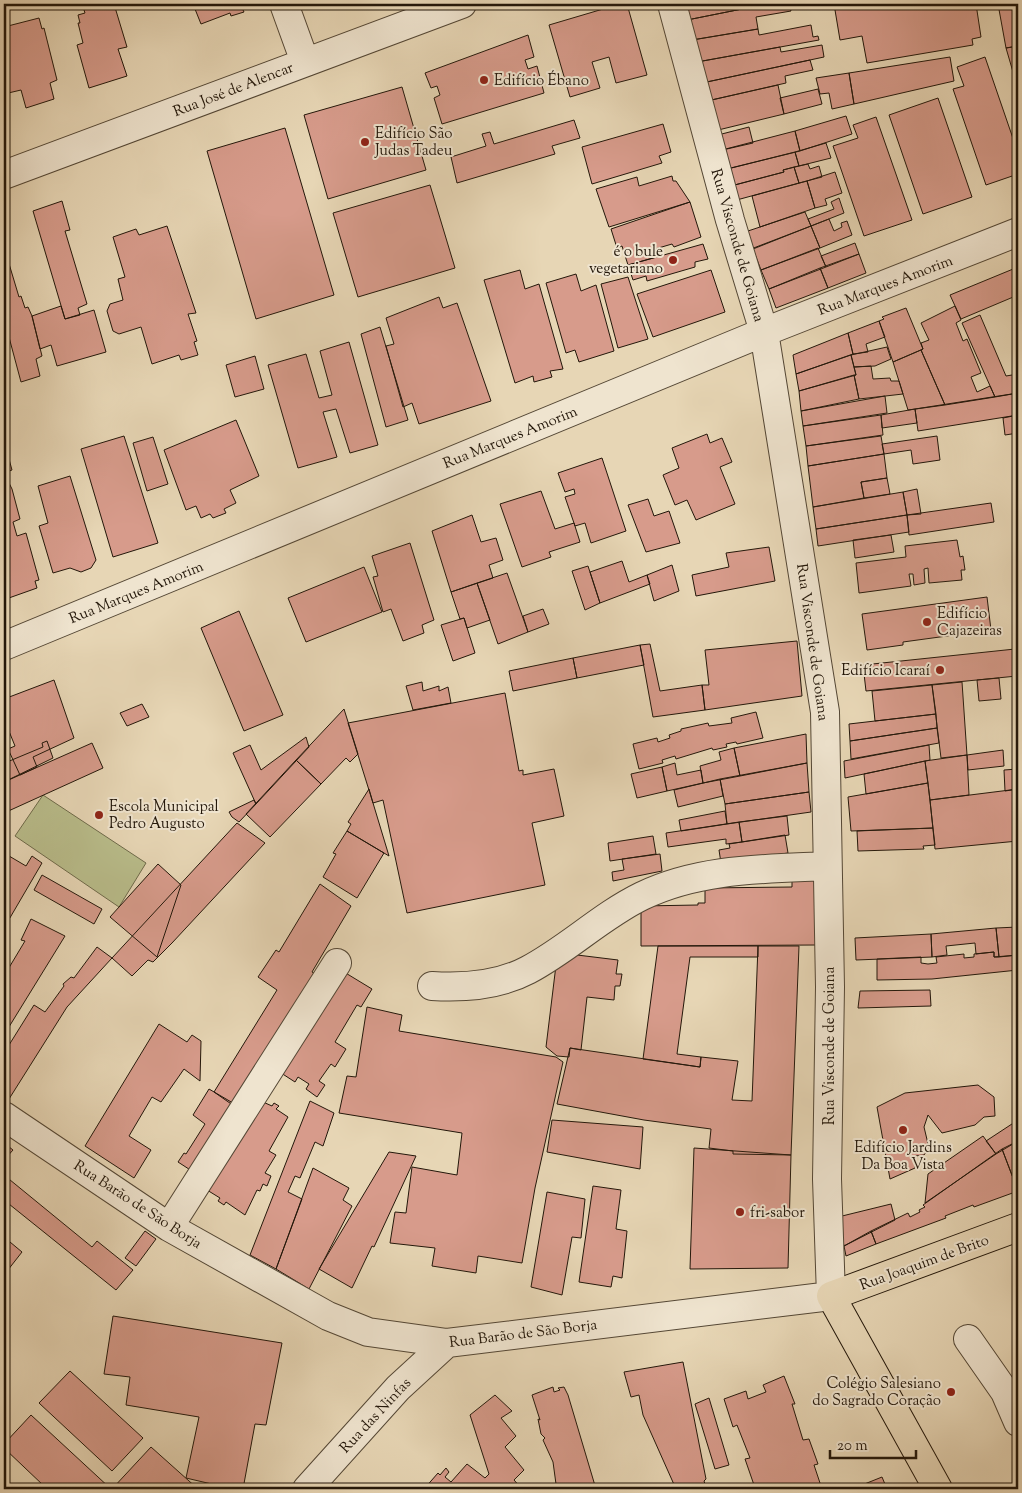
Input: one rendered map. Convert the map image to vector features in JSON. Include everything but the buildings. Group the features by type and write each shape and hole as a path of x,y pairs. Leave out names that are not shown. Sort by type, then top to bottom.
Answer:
{"main road":[{"name":"Rua Joaquim de Brito","path":"831,1296 1018,1228"},
{"path":"831,1296 938,1489"}],"street":[{"path":"284,4 305,62"},
{"name":"Rua José de Alencar","path":"4,175 462,4"},
{"name":"Rua Visconde de Goiana","path":"672,4 730,220 764,332 825,712 830,987 828,1179 831,1296"},
{"name":"Rua Marques Amorim","path":"4,646 764,332 1018,232"},
{"path":"432,986 460,988 498,982 528,970 642,896 687,880 738,869 827,866"},
{"path":"169,1227 338,963"},
{"name":"Rua Barão de São Borja","path":"4,1116 169,1227 328,1316 368,1332 447,1343 831,1296"},
{"path":"968,1339 1005,1392 1018,1422"},
{"name":"Rua das Ninfas","path":"307,1489 398,1388 447,1343"}],"green space":[{"path":"43,795 146,863 119,907 15,836"}],"place":[{"name":"Edifício Ébano","path":"484,80"},
{"name":"Edifício São Judas Tadeu","path":"365,142"},
{"name":"é o bule vegetariano","path":"673,260"},
{"name":"Edifício Cajazeiras","path":"927,622"},
{"name":"Edifício Icaraí","path":"940,670"},
{"name":"Escola Municipal Pedro Augusto","path":"99,815"},
{"name":"Edifício Jardins Da Boa Vista","path":"903,1130"},
{"name":"fri-sabor","path":"740,1212"},
{"name":"Colégio Salesiano do Sagrado Coração","path":"951,1392"}]}
